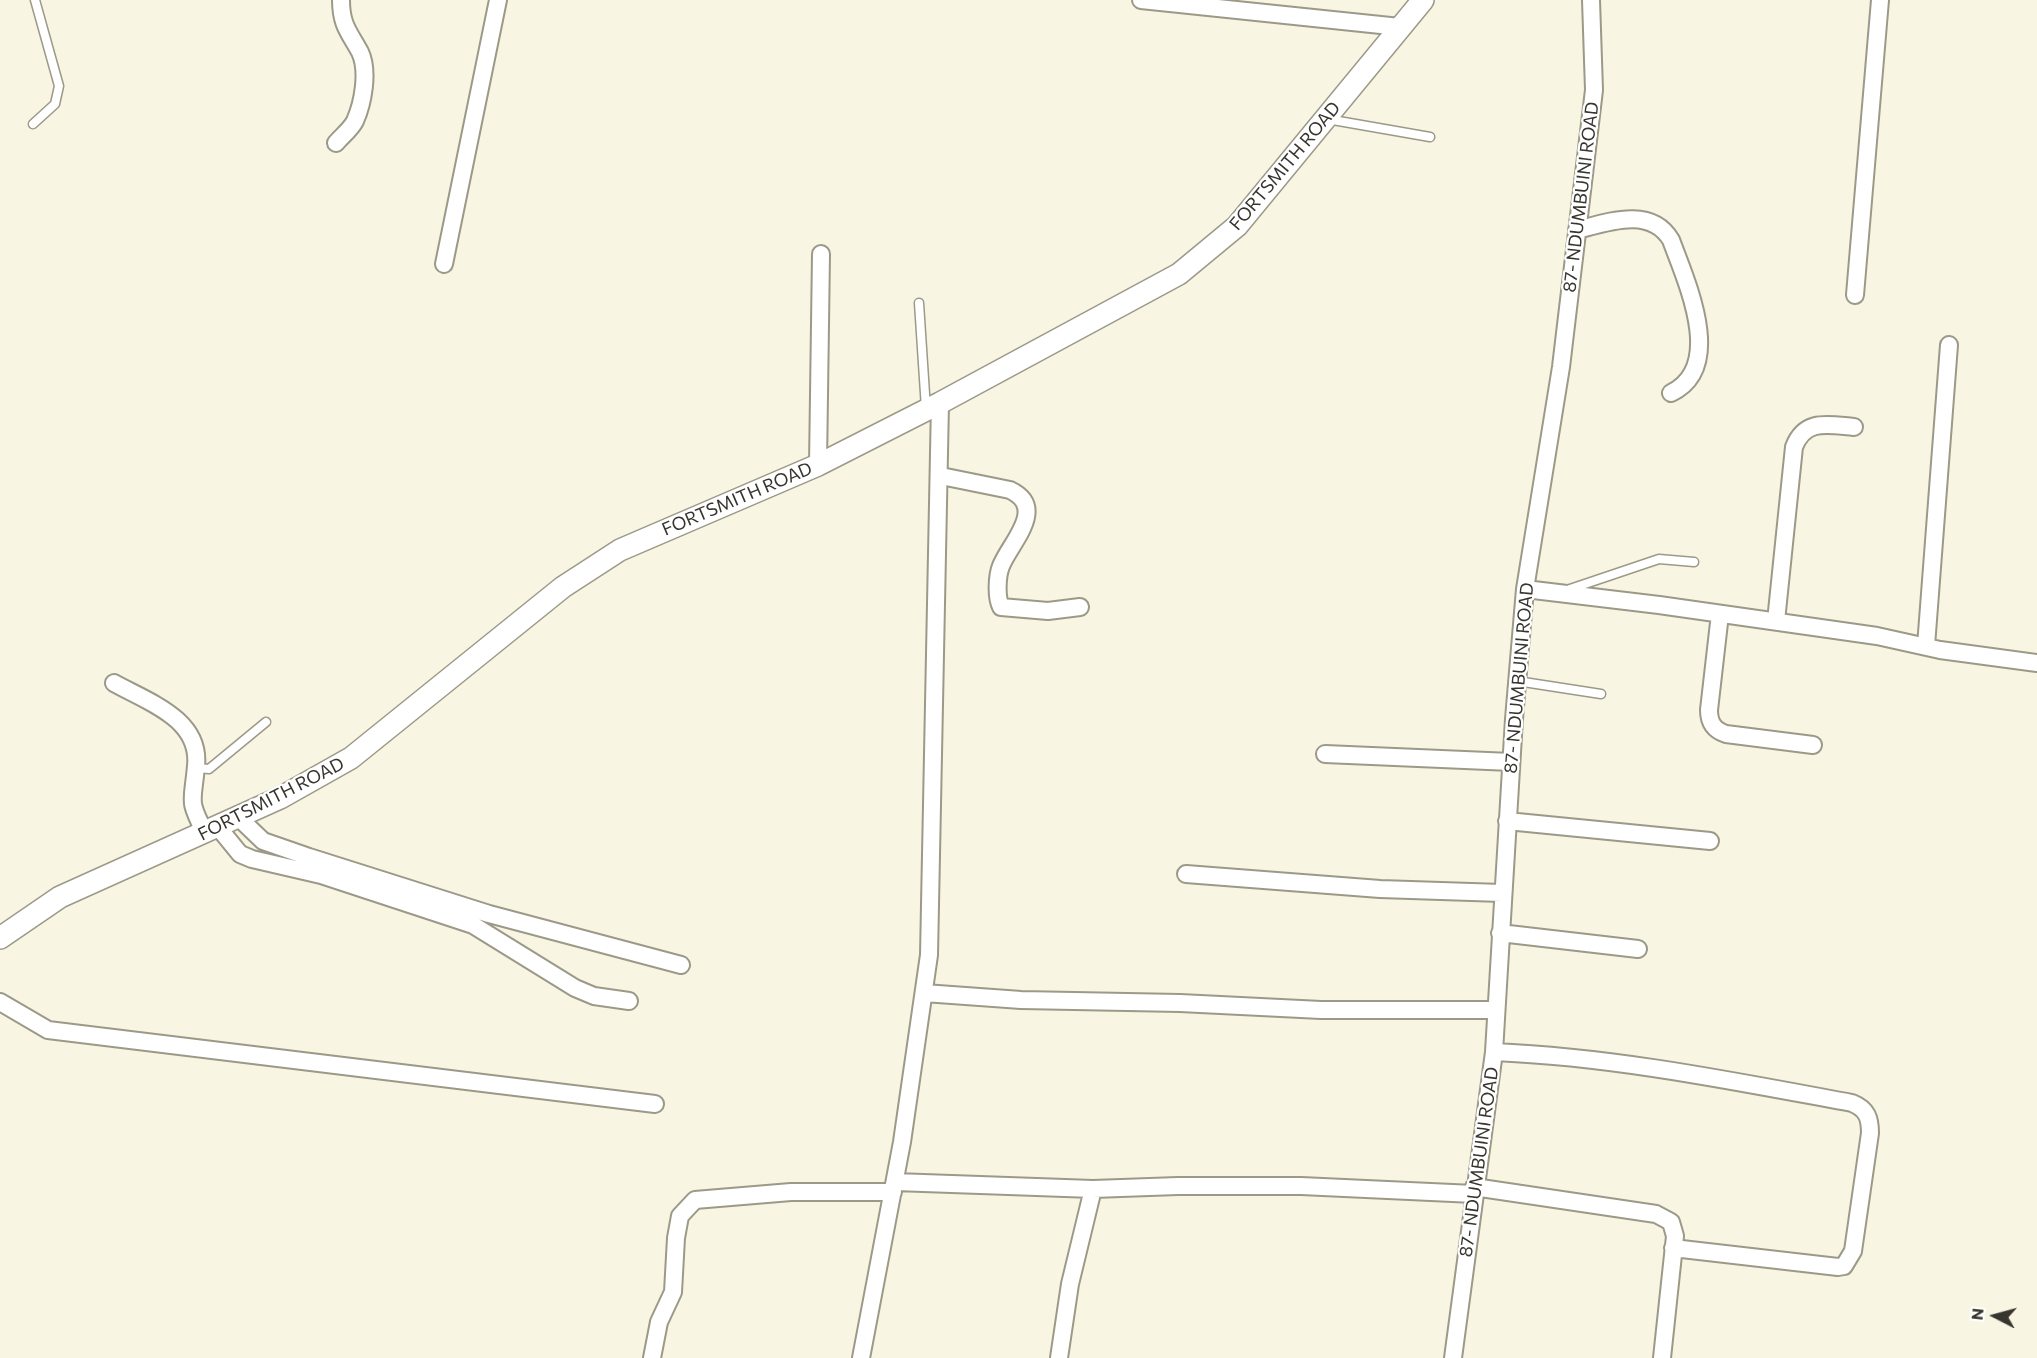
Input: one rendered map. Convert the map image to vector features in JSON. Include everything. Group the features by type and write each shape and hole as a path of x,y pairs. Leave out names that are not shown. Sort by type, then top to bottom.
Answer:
{"street":[{"path":"336,143 354,122 363,93 364,70 360,52 343,25 341,0"},
{"path":"444,264 498,0"},
{"path":"1141,0 1400,27"},
{"name":"FORTSMITH ROAD","path":"0,938 60,897 280,798 351,758 563,587 620,550 818,465 1179,274 1237,226 1423,0"},
{"name":"87- NDUMBUINI ROAD","path":"1453,1358 1494,1052 1494,1010 1525,590 1562,367 1594,90 1591,0"},
{"path":"1855,295 1880,0"},
{"path":"1578,230 1609,221 1640,219 1665,230 1671,240 1698,319 1700,334 1697,365 1693,376 1682,388 1671,393"},
{"path":"818,465 821,254"},
{"path":"1926,646 1949,345"},
{"path":"861,1358 894,1187 929,955 941,476 933,406"},
{"path":"1776,621 1797,439 1810,426 1818,424 1854,427"},
{"path":"941,476 1010,490 1020,495 1025,502 1026,510 1018,540 999,573 998,602 1001,607 1048,611 1080,607"},
{"path":"1525,590 1776,621 2037,663"},
{"path":"1720,614 1708,710 1712,725 1716,730 1726,734 1813,745"},
{"path":"114,682 183,724 193,738 196,768 191,801 212,830 240,854 252,859 321,875 473,925 575,988 594,996 629,1001"},
{"path":"1325,754 1511,762"},
{"path":"238,817 263,841 309,857 489,914 681,965"},
{"path":"1507,821 1710,841"},
{"path":"1186,874 1380,889 1502,893"},
{"path":"1500,933 1638,949"},
{"path":"924,993 1022,1000 1180,1003 1321,1010 1494,1010"},
{"path":"0,1002 48,1030 655,1104"},
{"path":"1494,1052 1556,1054 1731,1080 1852,1103 1866,1112 1870,1119 1867,1157 1853,1251 1844,1266 1838,1268 1673,1248"},
{"path":"652,1358 659,1322 673,1292 676,1238 680,1216 695,1200 894,1187 1093,1189 1178,1186 1289,1186 1474,1191 1665,1217 1674,1228 1662,1358"},
{"path":"1059,1358 1070,1284 1093,1189"}],"lane":[{"path":"33,124 55,104 59,86 35,0"},
{"path":"1325,118 1430,137"},
{"path":"919,303 933,406"},
{"path":"1558,593 1652,560 1668,558 1694,562"},
{"path":"1517,681 1601,694"},
{"path":"196,768 209,768 266,722"}]}
